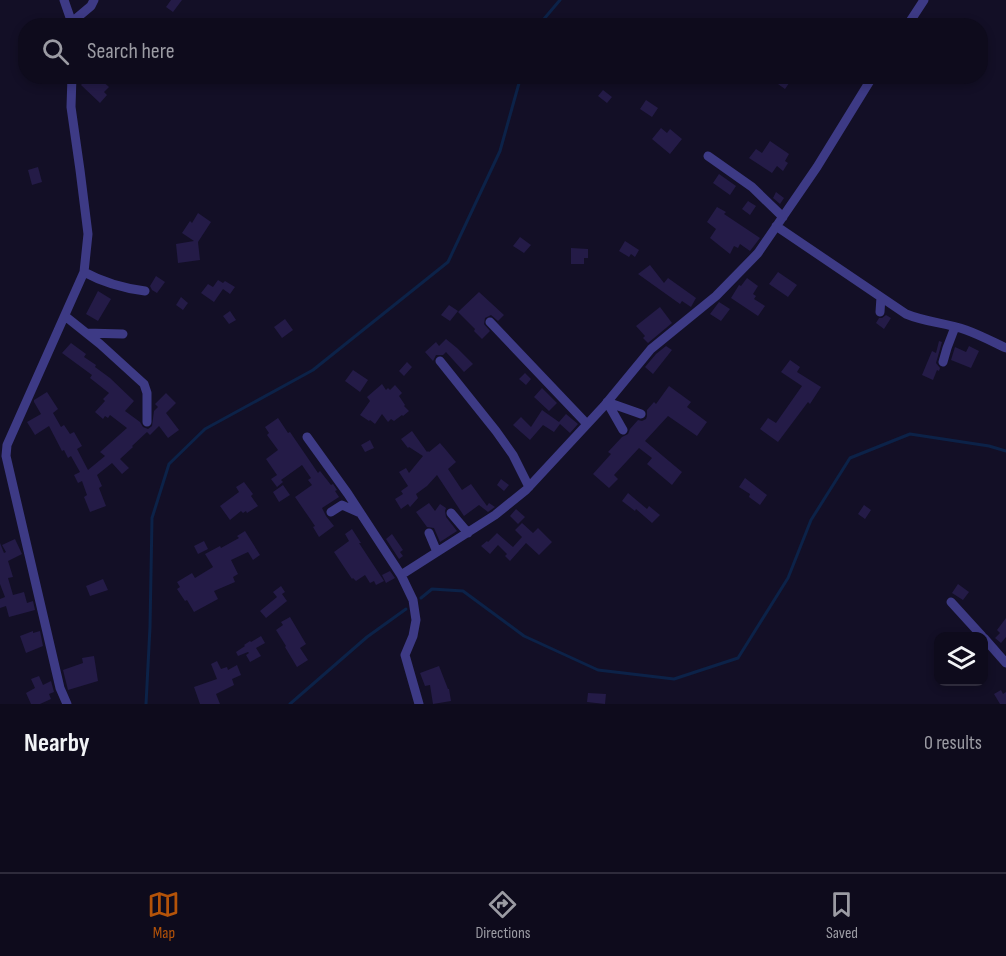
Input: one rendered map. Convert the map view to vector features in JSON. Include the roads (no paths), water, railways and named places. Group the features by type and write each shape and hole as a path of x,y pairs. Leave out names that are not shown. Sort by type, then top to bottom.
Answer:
{"street":[{"path":"64,0 71,18"},
{"path":"79,18 94,0"},
{"path":"912,18 924,0"},
{"path":"67,704 60,688 6,456 7,445 84,272 88,234 71,107 72,84"},
{"path":"403,579 437,552 495,515 529,487 607,402 651,349 716,296 758,254 817,167 868,84"},
{"path":"708,156 752,187 783,217"},
{"path":"776,226 906,314 921,320 968,331 1006,348"},
{"path":"84,272 110,284 144,291"},
{"path":"880,312 881,297"},
{"path":"65,316 144,384 147,393 147,422"},
{"path":"490,322 587,424"},
{"path":"943,362 955,327"},
{"path":"86,333 123,334"},
{"path":"440,361 513,455 529,487"},
{"path":"607,402 641,414"},
{"path":"607,402 623,430"},
{"path":"307,437 403,579 413,600 416,620 413,636 405,655 418,704"},
{"path":"331,512 342,506 360,513"},
{"path":"451,513 468,533"},
{"path":"429,533 437,552"},
{"path":"951,602 978,632"},
{"path":"988,643 1006,663"}],"waterway":[{"path":"545,18 560,0"},
{"path":"146,704 152,518 169,464 205,429 313,370 448,262 500,151 519,84"},
{"path":"421,598 432,589 463,591 524,636 598,670 674,679 738,658 788,578 811,520 850,458 910,434 989,446 1006,451"},
{"path":"290,704 367,637 406,609"}]}
